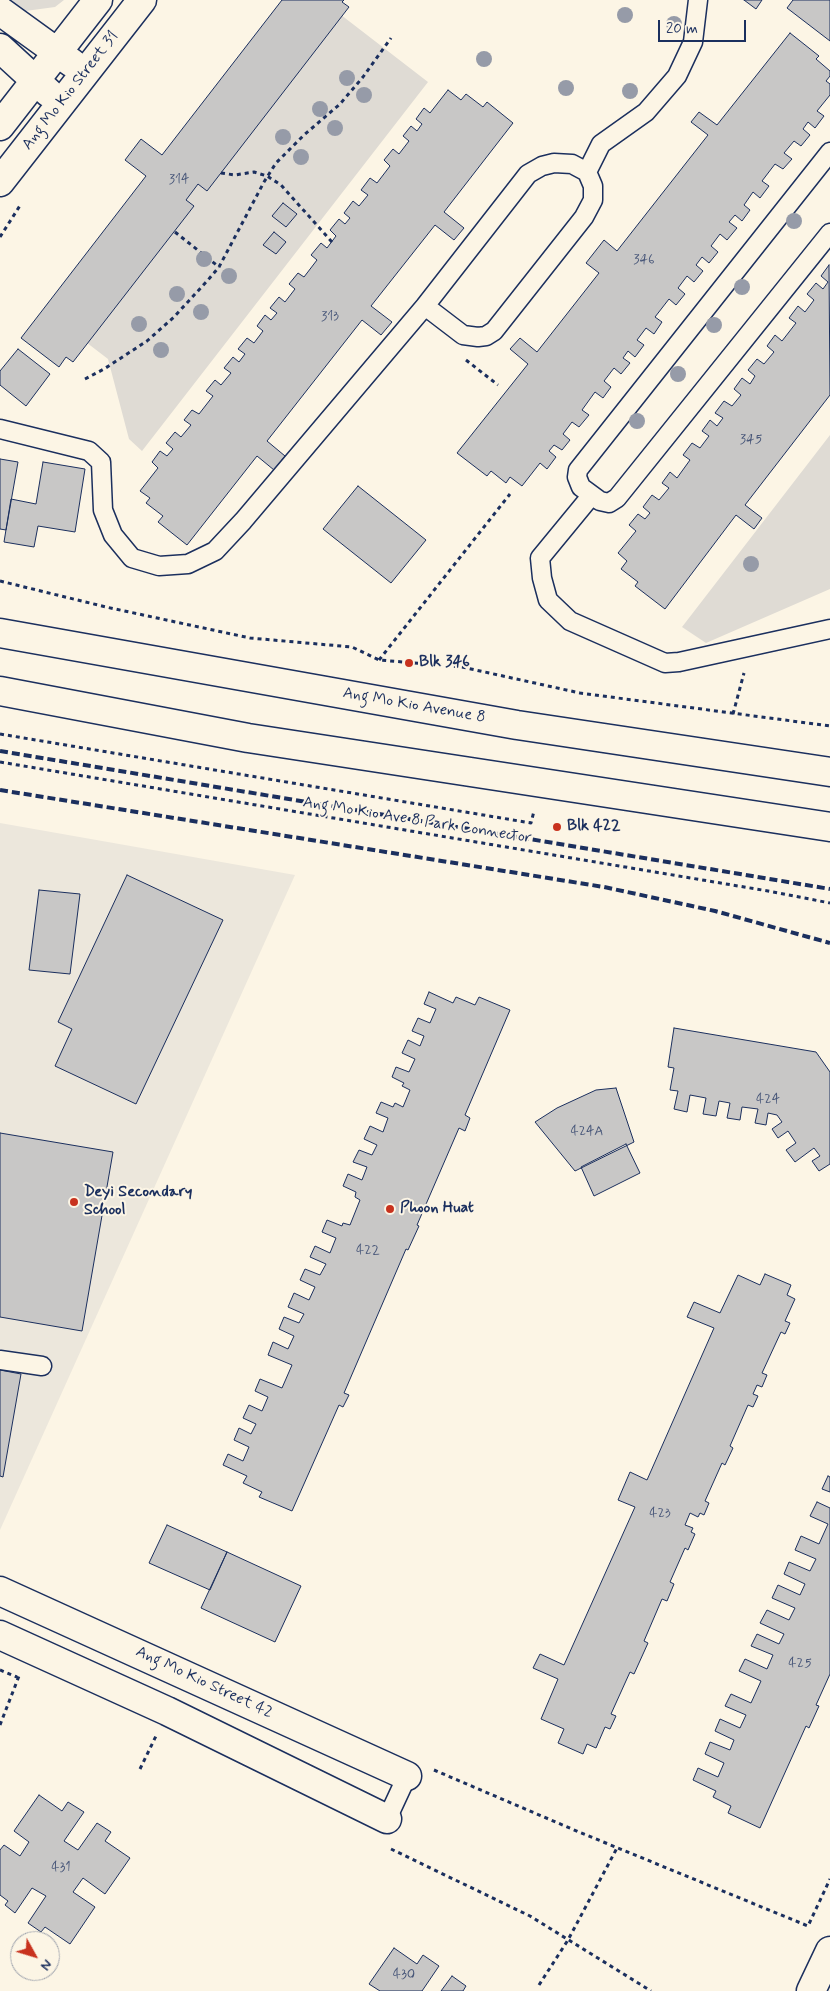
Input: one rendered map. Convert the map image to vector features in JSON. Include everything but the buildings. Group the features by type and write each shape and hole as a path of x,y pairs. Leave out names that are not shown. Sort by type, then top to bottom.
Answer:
{"main road":[{"path":"0,126 98,0"},
{"name":"Ang Mo Kio Street 31","path":"0,182 142,0"},
{"path":"0,10 85,73"},
{"path":"0,48 61,104"},
{"name":"Ang Mo Kio Avenue 8","path":"0,632 517,725 830,772"},
{"path":"0,691 248,738 830,827"},
{"name":"Ang Mo Kio Street 42","path":"0,1591 407,1776"},
{"path":"0,1635 167,1711 387,1818"},
{"path":"811,1991 830,1951"}],"lane":[{"path":"588,172 601,144 646,112 677,76 693,42 698,0"},
{"path":"830,152 578,470 577,477 581,487 600,501 609,503 617,498 830,233"},
{"path":"0,429 89,451 101,462 103,510 106,518 113,535 132,558 159,566 188,564 215,551 243,521 425,306 528,174 542,166 554,163 572,164 588,172 593,186 593,200 584,217 494,332 478,337 463,335 425,306"},
{"path":"591,496 540,558 542,578 548,600 570,621 665,663 679,662 830,629"},
{"path":"0,1360 42,1366"},
{"path":"387,1818 407,1776"}],"path":[{"path":"86,378 104,369 146,341 174,317 219,268 267,176 276,163 304,135 340,104 363,77 391,38"},
{"path":"221,173 235,176 254,172 267,176 281,185 332,242"},
{"path":"175,232 219,268"},
{"path":"379,660 510,494"},
{"path":"0,581 250,638 352,647 379,660 462,667 580,693 830,726"},
{"path":"733,714 746,666"},
{"path":"0,734 531,823 541,783"},
{"name":"Ang Mo Kio Ave 8 Park Connector","path":"0,762 830,903"},
{"path":"0,1725 14,1688"},
{"path":"140,1769 154,1740"},
{"path":"434,1770 617,1848 808,1926 830,1879"},
{"path":"539,1986 568,1940 617,1848"},
{"path":"418,1862 525,1914 651,1991"}],"shaded area":[{"path":"3,0 64,0 55,7 18,12"},
{"path":"332,8 428,82 142,451 129,439 108,359 78,336"},
{"path":"830,435 830,589 706,643 682,627"},
{"name":"Deyi Secondary School","path":"0,823 295,875 0,1530"}],"railway":[{"path":"0,751 830,889"},
{"path":"0,790 604,887 715,911 830,943"}],"place":[{"name":"Blk 346","path":"409,663"},
{"name":"Blk 422","path":"557,827"},
{"name":"Deyi Secondary School","path":"74,1202"},
{"name":"Phoon Huat","path":"390,1209"}]}
